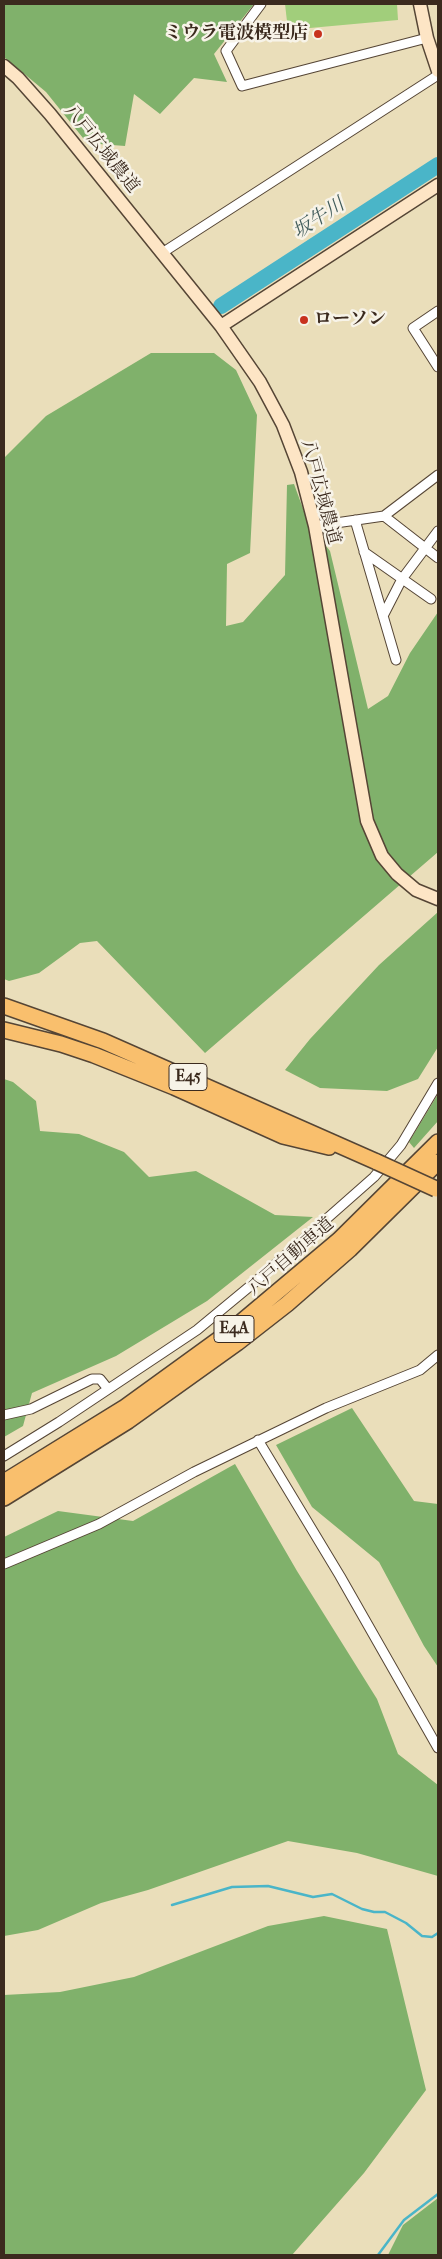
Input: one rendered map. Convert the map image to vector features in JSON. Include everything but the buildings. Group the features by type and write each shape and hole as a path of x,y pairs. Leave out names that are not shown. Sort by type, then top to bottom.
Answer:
{"highway":[{"name":"E45","path":"4,1006 103,1041 437,1189"},
{"name":"E45","path":"4,1030 61,1044 125,1066 282,1136 372,1160"},
{"name":"八戸自動車道","path":"4,1482 124,1408 233,1330 340,1240 438,1142"},
{"name":"八戸自動車道","path":"4,1498 128,1421 288,1304 350,1249 438,1162"}],"street":[{"path":"261,4 226,51 242,86 427,38"},
{"path":"420,4 427,38 438,71"},
{"name":"八戸広域農道","path":"4,66 18,78 50,114 221,326 260,382 283,425 301,472 315,526 367,821 382,856 397,874 416,890 438,899"},
{"path":"162,253 438,75"},
{"path":"221,326 438,185"},
{"path":"438,311 413,328 438,366"},
{"path":"315,526 384,516 438,475"},
{"path":"384,516 438,558"},
{"path":"354,520 396,660"},
{"path":"383,616 402,579 438,531"},
{"path":"364,552 431,599"},
{"path":"4,1456 59,1422 197,1330 338,1211 393,1156 438,1083"},
{"path":"4,1564 99,1524 194,1472 258,1440 334,1405 420,1370 438,1355"},
{"path":"4,1415 31,1409 92,1379 100,1379 108,1389"},
{"path":"258,1440 340,1576 438,1748"}],"green space":[{"path":"4,4 254,4 214,54 227,82 194,78 160,114 134,94 125,146 87,143 46,92 4,57"},
{"path":"285,4 397,4 398,20 288,30"},
{"path":"151,353 214,353 236,370 257,415 250,553 227,564 226,626 243,622 285,575 287,485 294,484 309,525 330,551 368,709 388,696 410,653 438,612 438,852 205,1053 97,941 80,943 39,973 9,981 4,979 4,458 46,416"},
{"path":"438,912 438,1047 418,1079 387,1091 320,1088 285,1070 310,1039 379,965"},
{"path":"4,1079 13,1082 36,1101 40,1131 79,1134 124,1152 149,1177 196,1171 275,1215 313,1217 207,1301 116,1356 32,1393 23,1426 4,1437"},
{"path":"438,1094 438,1121 414,1148 409,1142"},
{"path":"352,1408 414,1501 438,1504 438,1667 424,1646 379,1562 312,1507 276,1445"},
{"path":"235,1464 297,1571 377,1699 398,1754 438,1785 438,1876 357,1853 288,1841 148,1890 101,1903 38,1930 4,1936 4,1537 58,1511 133,1521"},
{"path":"324,1916 387,1929 426,2090 364,2173 292,2255 4,2255 4,1995 60,1992 134,1977 268,1926"},
{"path":"438,2198 438,2255 388,2255 403,2225"}],"waterway":[{"name":"坂牛川","path":"221,306 438,165"},
{"path":"172,1905 232,1887 268,1886 313,1897 332,1894 362,1909 385,1912 406,1923 422,1936 432,1937 438,1933"},
{"path":"378,2255 404,2220 438,2194"}],"place":[{"name":"ミウラ電波模型店","path":"318,34"},
{"name":"ローソン","path":"304,320"}]}
